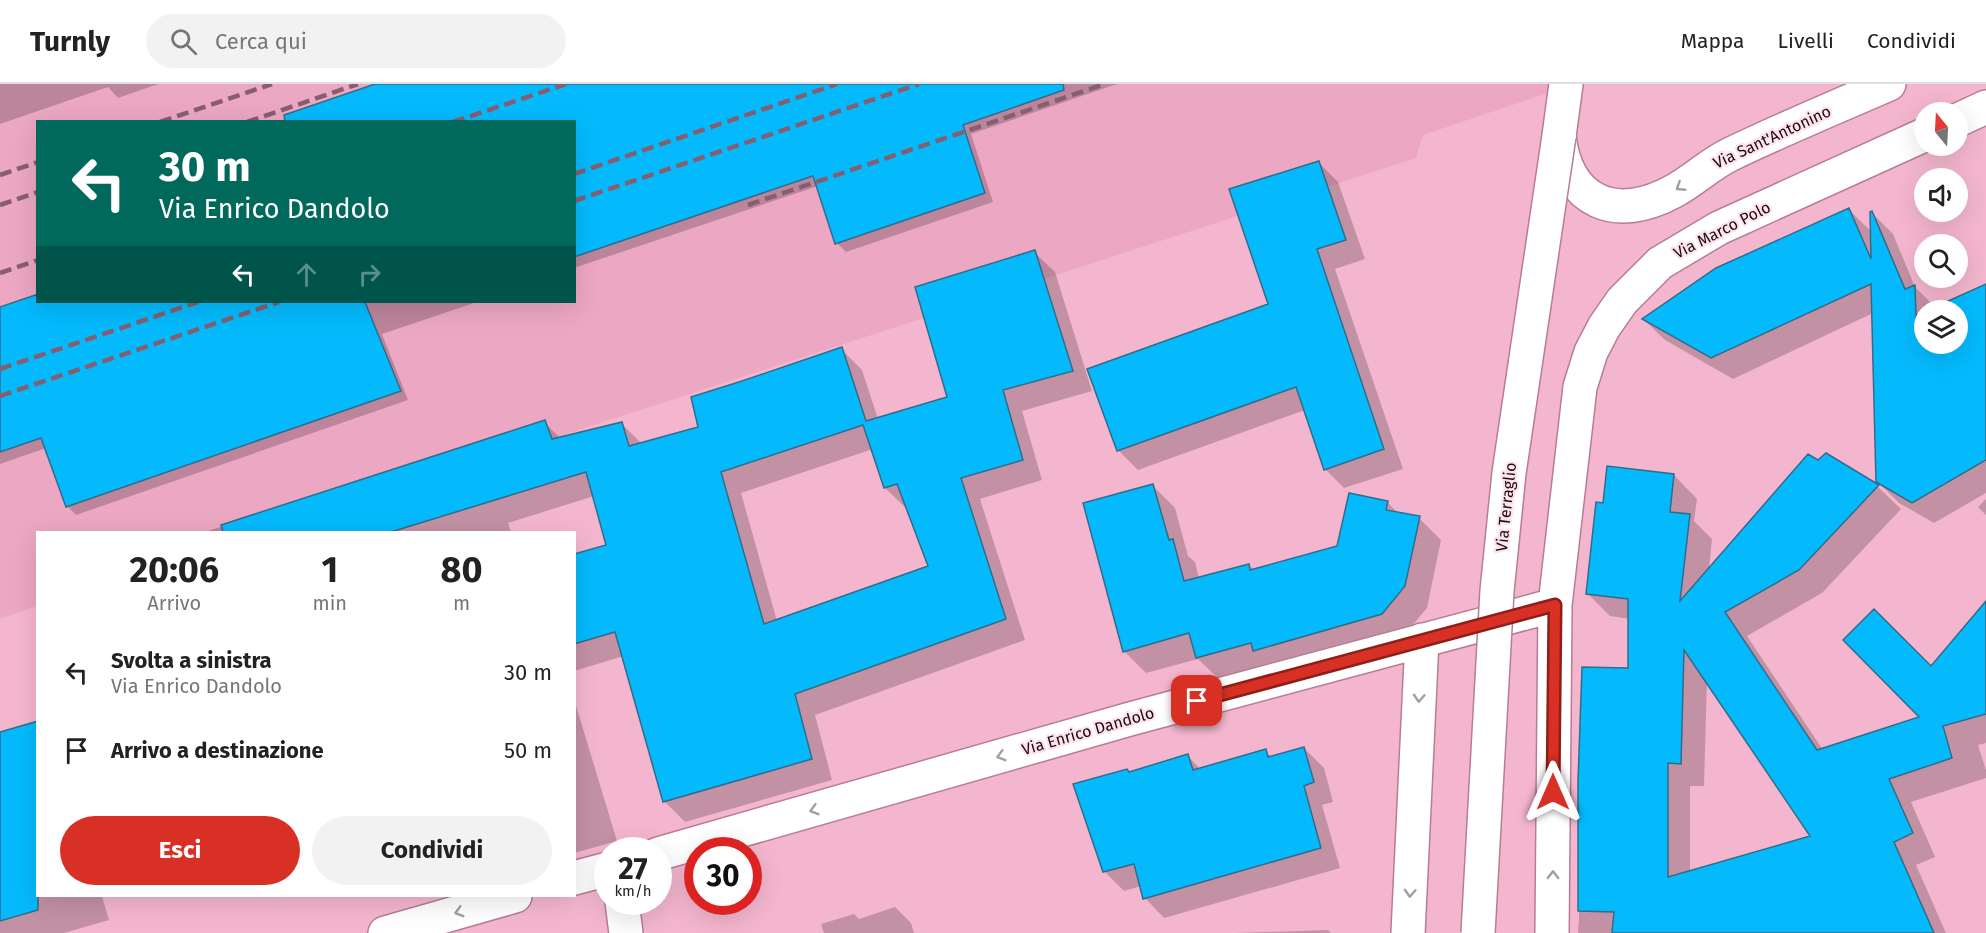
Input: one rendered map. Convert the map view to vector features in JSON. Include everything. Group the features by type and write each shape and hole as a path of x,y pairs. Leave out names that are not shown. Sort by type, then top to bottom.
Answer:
{"street":[{"name":"Via Terraglio","path":"1478,933 1498,579 1509,472 1566,84"},
{"name":"Via Sant'Antonino","path":"1559,135 1567,168 1582,191 1603,203 1628,207 1673,192 1729,155 1889,84"},
{"path":"1968,115 1986,107"},
{"name":"Via Marco Polo","path":"1555,605 1580,387 1591,352 1604,327 1622,301 1660,263 1719,228 1914,140"},
{"path":"1551,933 1555,605"},
{"name":"Via Enrico Dandolo","path":"672,850 1130,719 1555,605"},
{"path":"1408,933 1422,639"},
{"path":"576,877 594,873"},
{"path":"385,933 511,897"},
{"path":"624,915 626,933"}],"shaded area":[{"path":"0,84 1575,84 1423,135 1416,158 268,531 36,531 36,606 0,619"}],"building":[{"path":"375,84 1063,84 1064,90 963,125 985,193 835,244 813,176 576,256 576,120 285,120 284,115"},
{"path":"1319,161 1346,240 1317,249 1384,449 1324,470 1296,387 1117,451 1087,369 1268,304 1229,189"},
{"path":"1849,208 1871,259 1870,212 1872,211 1905,289 1914,285 1915,288 1914,354 1968,354 1968,300 1950,300 1986,284 1986,460 1912,503 1876,482 1871,284 1711,358 1642,319 1716,268"},
{"path":"1035,250 1073,371 1003,390 1023,460 961,478 1006,619 795,694 812,759 663,802 615,632 576,643 576,553 606,545 586,472 394,531 223,531 221,525 545,420 552,439 622,422 629,446 698,427 691,397 842,347 866,421 947,397 915,287","holes":["863,425 884,488 897,484 928,566 764,624 721,472"]},
{"path":"36,295 36,303 365,303 401,391 66,507 41,438 0,452 0,307"},
{"path":"1826,453 1879,485 1799,570 1725,612 1817,750 1919,717 1843,640 1874,609 1931,666 1986,601 1986,714 1943,726 1952,758 1889,779 1913,833 1894,842 1934,933 1612,933 1614,912 1578,911 1578,782 1582,667 1628,668 1628,599 1586,594 1596,502 1603,503 1607,466 1674,474 1670,512 1690,514 1680,601 1808,454 1818,460","holes":["1684,650 1810,836 1668,877 1668,763 1681,764"]},
{"path":"1153,484 1169,540 1173,539 1184,581 1249,564 1250,570 1337,546 1349,493 1388,501 1386,510 1420,516 1405,586 1382,614 1253,651 1251,643 1196,658 1189,633 1123,652 1083,503"},
{"path":"36,722 36,897 38,897 38,910 0,921 0,732"},
{"path":"1304,747 1314,782 1304,786 1321,848 1143,899 1134,864 1103,872 1073,784 1127,769 1129,772 1188,754 1193,770 1266,749 1268,757"}],"railway":[{"path":"166,120 272,84"},
{"path":"253,120 358,84"},
{"path":"459,120 566,84"},
{"path":"576,173 837,84"},
{"path":"576,200 919,84"},
{"path":"748,205 1105,84"},
{"path":"0,175 36,163"},
{"path":"0,205 36,193"},
{"path":"0,273 36,261"},
{"path":"0,369 195,303"},
{"path":"0,396 276,303"}],"route":[{"path":"1197,701 1555,605 1553,792"}]}
